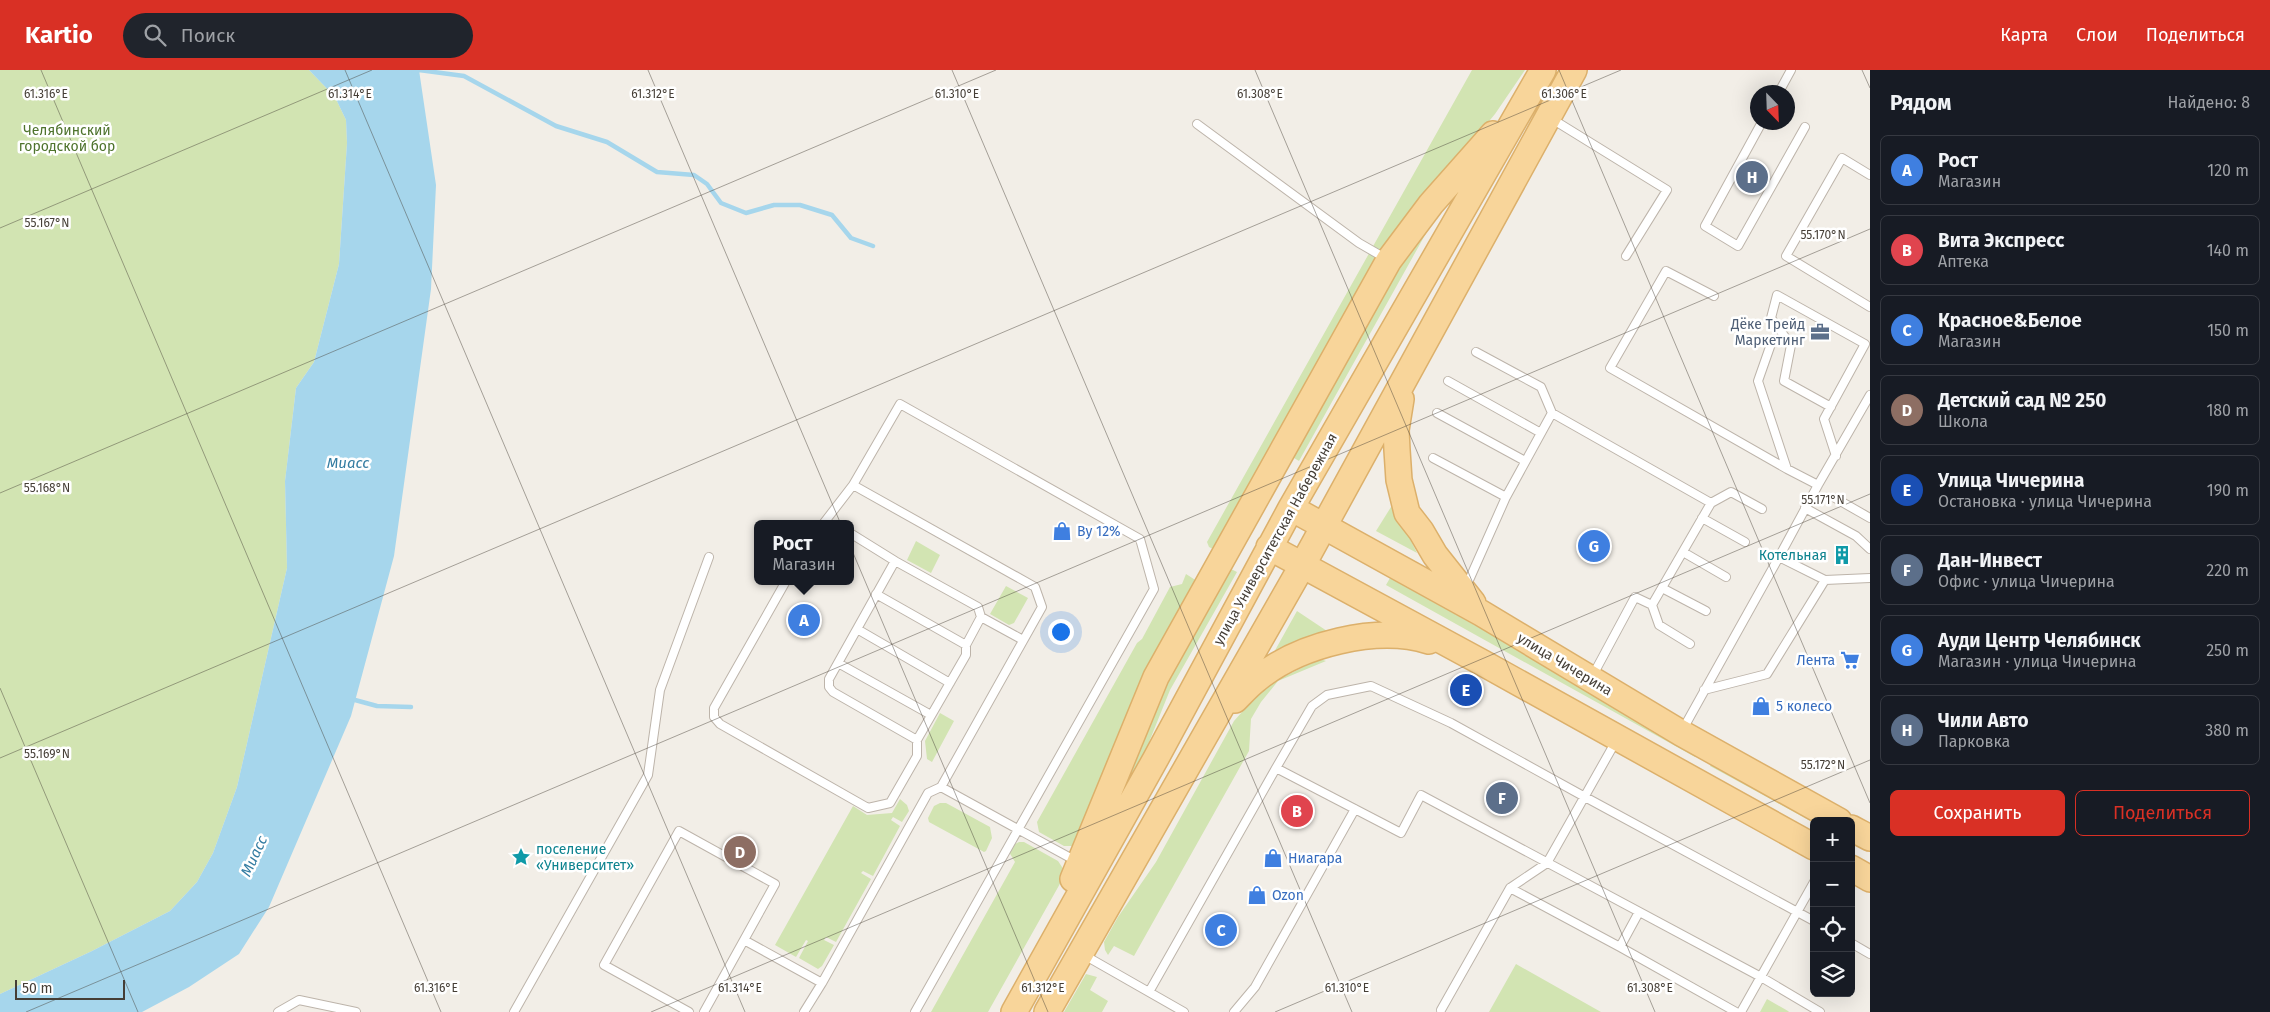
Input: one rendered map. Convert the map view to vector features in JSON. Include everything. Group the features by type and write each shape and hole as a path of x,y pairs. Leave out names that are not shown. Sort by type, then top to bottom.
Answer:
{"main road":[{"name":"улица Университетская Набережная","path":"1013,1012 1155,760 1269,547 1543,70"},
{"path":"1047,1012 1217,718 1324,527 1574,70"},
{"path":"1013,1012 1080,863 1156,677 1389,260 1432,204 1530,93"},
{"path":"1402,386 1396,430 1399,480 1407,513 1421,531 1435,555 1481,613"},
{"name":"улица Чичерина","path":"1291,508 1481,613 1680,733 1832,817"},
{"path":"1269,547 1464,652 1810,845"},
{"path":"1217,718 1258,679 1273,669 1304,654 1341,640 1364,636 1413,636 1464,652"},
{"path":"1855,830 1870,838"},
{"path":"1855,870 1870,879"}],"lane":[{"path":"1783,85 1792,70"},
{"path":"1548,117 1667,190 1626,256"},
{"path":"1197,124 1359,243 1389,260"},
{"path":"1758,130 1705,226 1738,246 1805,127"},
{"path":"1870,175 1842,158 1786,256 1870,307"},
{"path":"1714,296 1666,271 1610,368 1818,485"},
{"path":"1831,406 1784,381 1791,345 1771,318 1777,295 1866,344 1824,419 1836,456"},
{"path":"1771,344 1758,381 1787,469"},
{"path":"1476,352 1541,387 1552,413 1711,503"},
{"path":"1448,382 1541,432"},
{"path":"1680,733 1870,395"},
{"path":"826,520 853,485 900,404 1140,539 1154,589 915,1012"},
{"path":"1437,413 1526,461"},
{"path":"1464,592 1506,497 1552,413"},
{"path":"1433,458 1506,497"},
{"path":"804,1012 928,793 941,787 1042,607 1035,587 853,485"},
{"path":"1690,644 1658,625 1652,605 1711,503 1731,492 1762,508"},
{"path":"1835,498 1870,518"},
{"path":"1805,508 1856,536 1870,549"},
{"path":"1702,518 1745,542"},
{"path":"854,535 895,561 978,607 981,616 1024,640"},
{"path":"1683,552 1726,577"},
{"path":"514,1012 648,775 660,690 709,557"},
{"path":"1779,557 1825,580 1870,578"},
{"path":"895,561 829,679 829,687 833,692 917,740"},
{"path":"1704,690 1767,674 1825,580"},
{"path":"784,585 714,708 714,717 720,724 868,808 890,803 917,756 917,740 966,655 966,645 981,616"},
{"path":"1662,588 1706,611"},
{"path":"876,594 966,645"},
{"path":"1591,679 1635,597 1652,605"},
{"path":"857,629 950,682"},
{"path":"838,663 931,715"},
{"path":"1149,992 1312,706 1328,695 1371,686 1451,722 1585,798 1810,919"},
{"path":"1441,1010 1510,888 1547,863 1618,737"},
{"path":"1276,768 1400,833 1421,795 1761,977 1820,1012"},
{"path":"941,787 1080,863"},
{"path":"1234,1012 1255,987 1355,809"},
{"path":"689,1012 604,965 678,831 775,884 704,1012"},
{"path":"1510,888 1620,946 1736,1012"},
{"path":"1741,1012 1810,889"},
{"path":"1620,946 1639,912"},
{"path":"744,940 822,983"},
{"path":"1855,945 1870,954"},
{"path":"1080,953 1184,1012"},
{"path":"278,1012 298,1000 356,1012"}],"green space":[{"name":"Челябинский городской бор","path":"0,70 309,70 335,97 346,120 347,143 339,264 314,362 296,388 285,481 287,568 237,787 213,853 197,882 170,911 92,951 0,994"},
{"path":"1472,70 1525,70 1495,114 1445,174 1217,551 1209,547 1207,542"},
{"path":"1439,210 1299,461 1289,455 1398,262"},
{"path":"1396,499 1405,529 1417,553 1376,531"},
{"path":"916,541 940,555 931,573 907,560"},
{"path":"1227,567 1237,572 1170,690 1145,752 1103,826 1161,683"},
{"path":"1186,574 1200,583 1073,846 1064,846 1039,832 1037,822 1170,587 1182,584"},
{"path":"1390,578 1699,750 1695,757 1386,585"},
{"path":"1006,586 1028,598 1014,623 1009,625 990,614"},
{"path":"1297,611 1327,631 1273,654"},
{"path":"1320,659 1326,661 1278,681 1261,702 1251,719 1249,751 1134,956 1114,946 1108,955 1104,942 1118,917 1156,862 1234,721 1257,695 1273,682"},
{"path":"940,713 954,721 932,762 927,759 925,741"},
{"path":"1714,759 1810,819 1810,821 1710,766"},
{"path":"900,799 907,805 909,811 902,822 893,817 891,820 900,826 873,876 863,871 861,873 871,879 836,942 826,937 824,940 834,945 822,966 818,969 799,958 808,941 806,940 796,957 775,945 853,806 867,815 892,813"},
{"path":"946,803 990,827 992,838 986,851 984,852 929,822 928,818 934,806"},
{"path":"1024,842 1058,861 1066,873 988,1012 931,1012 1015,862 1009,852 1013,845"},
{"path":"1516,964 1601,1012 1489,1012"},
{"path":"1086,974 1097,977 1090,990 1108,1001 1102,1012 1064,1012"},
{"path":"1767,999 1788,1011 1789,1012 1760,1012"}],"water":[{"name":"Миасс","path":"309,70 419,70 436,185 431,289 394,556 351,716 269,907 239,954 189,987 142,1012 0,1012 0,994 92,951 170,911 197,882 213,853 237,787 287,568 285,481 296,388 314,362 339,264 347,143 346,120 335,97"}],"waterway":[{"path":"414,72 419,70 464,76 556,126 607,142 657,172 694,175 707,184 721,203 746,213 774,205 800,205 832,215 851,238 873,246"},
{"path":"355,700 377,706 411,707"}],"place":[{"name":"Чили Авто","path":"1752,177"},
{"name":"Дёке Трейд Маркетинг","path":"1820,332"},
{"name":"Ву 12%","path":"1062,531"},
{"name":"Ауди Центр Челябинск","path":"1594,546"},
{"name":"Котельная","path":"1842,555"},
{"name":"Рост","path":"804,620"},
{"name":"Лента","path":"1850,660"},
{"name":"Улица Чичерина","path":"1466,690"},
{"name":"5 колесо","path":"1761,706"},
{"name":"Дан-Инвест","path":"1502,798"},
{"name":"Вита Экспресс","path":"1297,811"},
{"name":"Детский сад № 250","path":"740,852"},
{"name":"поселение «Университет»","path":"521,857"},
{"name":"Ниагара","path":"1273,858"},
{"name":"Ozon","path":"1257,895"},
{"name":"Красное&Белое","path":"1221,930"}]}
